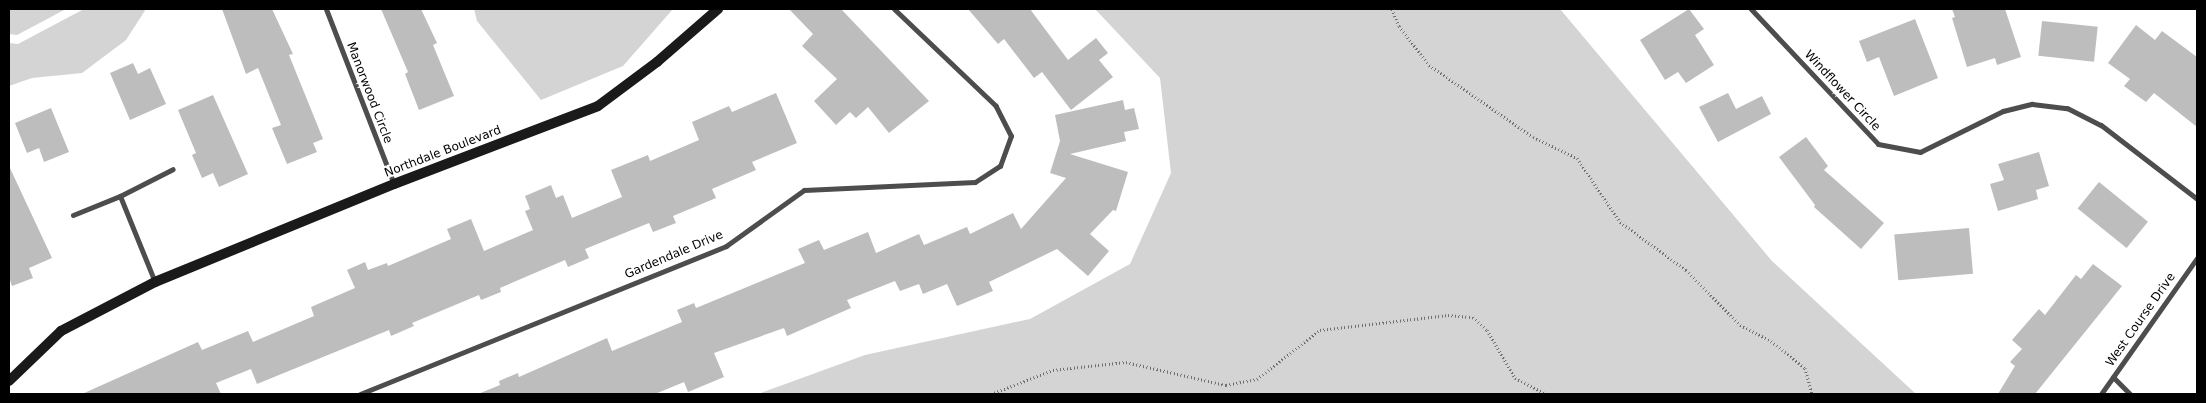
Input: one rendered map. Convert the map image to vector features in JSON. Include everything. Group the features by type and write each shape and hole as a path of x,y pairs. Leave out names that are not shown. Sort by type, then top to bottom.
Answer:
{"street":[{"name":"Manorwood Circle","path":"326,9 394,184"},
{"name":"Northdale Boulevard","path":"9,381 61,331 156,282 394,184 598,106 657,62 718,9"},
{"name":"Gardendale Drive","path":"360,394 726,246 804,190 975,182 1000,166 1011,136 996,106 894,9"},
{"name":"Windflower Circle","path":"1751,9 1878,144 1920,152 2003,111 2032,104 2067,108 2101,125 2197,199"},
{"path":"73,215 120,196 173,169"},
{"path":"120,196 156,282"},
{"name":"West Course Drive","path":"2101,394 2197,258"},
{"path":"2113,377 2130,394"}],"path":[{"path":"1392,9 1399,26 1429,65 1533,137 1577,158 1620,222 1686,270 1740,325 1771,341 1805,368 1812,394"},
{"path":"991,394 1053,370 1126,362 1226,384 1258,378 1320,330 1448,315 1473,317 1487,330 1515,378 1547,394"}],"shaded area":[{"path":"9,9 66,9 17,35 9,34"},
{"path":"84,9 146,9 126,40 82,73 32,78 9,86 9,43 18,44"},
{"path":"474,9 673,9 623,66 541,100 477,21"},
{"path":"1095,9 1560,9 1772,261 1916,394 758,394 865,355 1030,319 1130,264 1171,173 1160,78"}],"building":[{"path":"222,9 272,9 293,54 289,55 323,139 313,143 317,152 287,164 272,128 281,125 258,68 246,74"},
{"path":"381,9 421,9 437,43 433,45 454,96 419,110 405,74 408,72"},
{"path":"789,9 841,9 929,101 889,133 868,107 856,118 850,112 836,125 814,101 837,79 802,46 813,34"},
{"path":"968,9 1030,9 1068,60 1096,38 1108,53 1099,60 1113,77 1071,110 1042,72 1034,78 1004,39 998,44"},
{"path":"1689,9 1704,29 1695,35 1714,65 1686,83 1678,72 1665,80 1640,40"},
{"path":"1952,9 2005,9 2021,57 1997,65 1995,58 1967,67 1952,18 1955,17"},
{"path":"1915,19 1938,78 1894,96 1879,57 1867,62 1859,41"},
{"path":"2042,21 2098,27 2094,62 2038,56"},
{"path":"2136,25 2155,40 2162,31 2197,57 2197,127 2154,93 2146,102 2124,86 2130,79 2108,63"},
{"path":"133,63 138,74 150,68 166,104 130,120 110,73"},
{"path":"776,93 797,143 752,162 756,170 712,189 716,198 673,216 676,223 653,232 649,223 585,249 589,258 568,267 565,260 500,288 501,292 481,300 479,295 412,323 414,326 391,336 389,330 257,384 251,369 216,383 221,394 82,394 198,342 202,350 248,331 253,342 314,316 311,307 355,288 347,270 365,262 368,270 387,263 388,266 451,239 447,229 471,219 484,251 533,230 525,211 530,209 525,196 551,185 556,198 563,195 572,218 622,197 611,170 648,155 650,161 699,140 692,122 729,106 732,112"},
{"path":"1728,93 1736,109 1762,96 1771,114 1718,142 1699,107"},
{"path":"213,95 248,174 219,187 213,173 202,178 192,155 196,153 178,110"},
{"path":"1123,100 1125,110 1134,108 1139,129 1124,132 1126,141 1070,154 1128,172 1116,211 1113,210 1090,234 1109,251 1088,276 1057,249 989,282 993,291 957,306 947,284 923,294 919,284 900,291 895,281 847,300 851,308 787,336 784,328 714,353 724,377 688,392 684,382 655,394 478,394 500,385 499,381 518,373 519,377 607,338 612,351 682,322 677,310 694,303 696,308 805,263 798,249 819,240 824,250 868,232 876,253 919,234 924,245 967,227 970,234 1013,213 1021,229 1066,178 1050,173 1060,141 1055,115"},
{"path":"51,108 69,152 44,162 39,148 27,153 15,123"},
{"path":"1806,137 1828,166 1824,170 1884,223 1861,249 1814,207 1815,205 1779,157"},
{"path":"2039,152 2049,186 2036,190 2038,199 1998,211 1990,184 2004,180 1998,164"},
{"path":"9,166 52,258 29,268 33,278 12,286 9,277"},
{"path":"2099,182 2148,222 2127,248 2078,208"},
{"path":"1969,228 1973,274 1898,280 1894,235"},
{"path":"2093,264 2122,286 2035,394 1998,394 2015,366 2010,362 2022,349 2012,340 2039,309 2045,315 2076,275 2081,279"}]}
